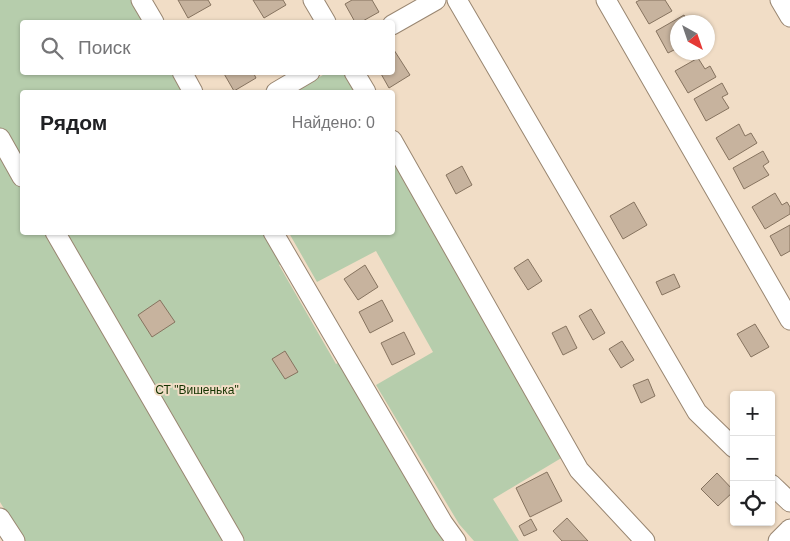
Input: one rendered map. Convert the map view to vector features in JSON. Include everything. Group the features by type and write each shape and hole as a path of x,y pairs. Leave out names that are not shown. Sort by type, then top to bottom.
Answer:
{"street":[{"path":"141,0 153,20"},
{"path":"313,0 325,20"},
{"path":"395,23 436,0"},
{"path":"457,0 697,412 730,444"},
{"path":"606,0 790,320"},
{"path":"780,0 790,17"},
{"path":"184,75 193,90"},
{"path":"279,90 305,75"},
{"path":"356,75 365,90"},
{"path":"0,138 20,173"},
{"path":"395,145 579,470 645,541"},
{"path":"57,235 234,541"},
{"path":"275,235 443,523 456,541"},
{"path":"775,488 790,502"},
{"path":"0,518 14,541"},
{"path":"778,541 790,529"}],"green space":[{"name":"СТ \"Вишенька\"","path":"0,0 131,0 143,20 20,20 20,75 174,75 184,90 20,90 20,235 267,235 283,263 279,265 336,364 340,362 446,541 24,541 0,502"},
{"path":"323,75 346,75 354,90 297,90"},
{"path":"395,162 563,457 493,499 519,541 474,541 459,524 376,385 433,352 376,251 317,282 290,235 395,235"}],"building":[{"path":"178,0 208,0 211,5 188,18"},
{"path":"253,0 283,0 286,5 264,18"},
{"path":"352,0 372,0 379,12 365,20 354,20 345,4"},
{"path":"640,0 665,0 672,11 649,24 636,2"},
{"path":"670,23 670,52 668,53 656,31"},
{"path":"395,52 410,75 389,88 382,75 395,75"},
{"path":"694,60 699,60 705,69 710,66 716,77 688,93 675,71"},
{"path":"225,75 254,75 256,78 233,90"},
{"path":"722,83 728,94 722,97 729,108 706,121 694,99"},
{"path":"739,124 745,136 751,133 757,143 729,160 716,138"},
{"path":"763,151 769,162 763,166 769,175 744,189 733,168"},
{"path":"462,166 472,185 456,194 446,175"},
{"path":"775,193 782,205 787,202 790,207 790,214 765,229 752,207"},
{"path":"634,202 647,225 623,239 610,216"},
{"path":"790,225 790,251 781,256 770,236"},
{"path":"528,259 542,281 528,290 514,268"},
{"path":"365,265 378,287 358,300 344,279"},
{"path":"674,274 680,287 662,295 656,282"},
{"path":"160,300 175,322 152,337 138,315"},
{"path":"382,300 393,321 370,333 359,312"},
{"path":"591,309 605,333 593,340 579,316"},
{"path":"755,324 769,347 751,357 737,334"},
{"path":"566,326 577,348 563,355 552,333"},
{"path":"404,332 415,354 392,365 381,343"},
{"path":"622,341 634,360 621,368 609,349"},
{"path":"285,351 298,372 285,379 272,359"},
{"path":"648,379 655,396 641,403 633,385"},
{"path":"547,472 562,501 530,517 516,488"},
{"path":"717,473 730,487 730,495 718,506 701,489"},
{"path":"567,518 588,541 562,541 553,531"},
{"path":"531,519 537,530 524,536 519,526"}]}
